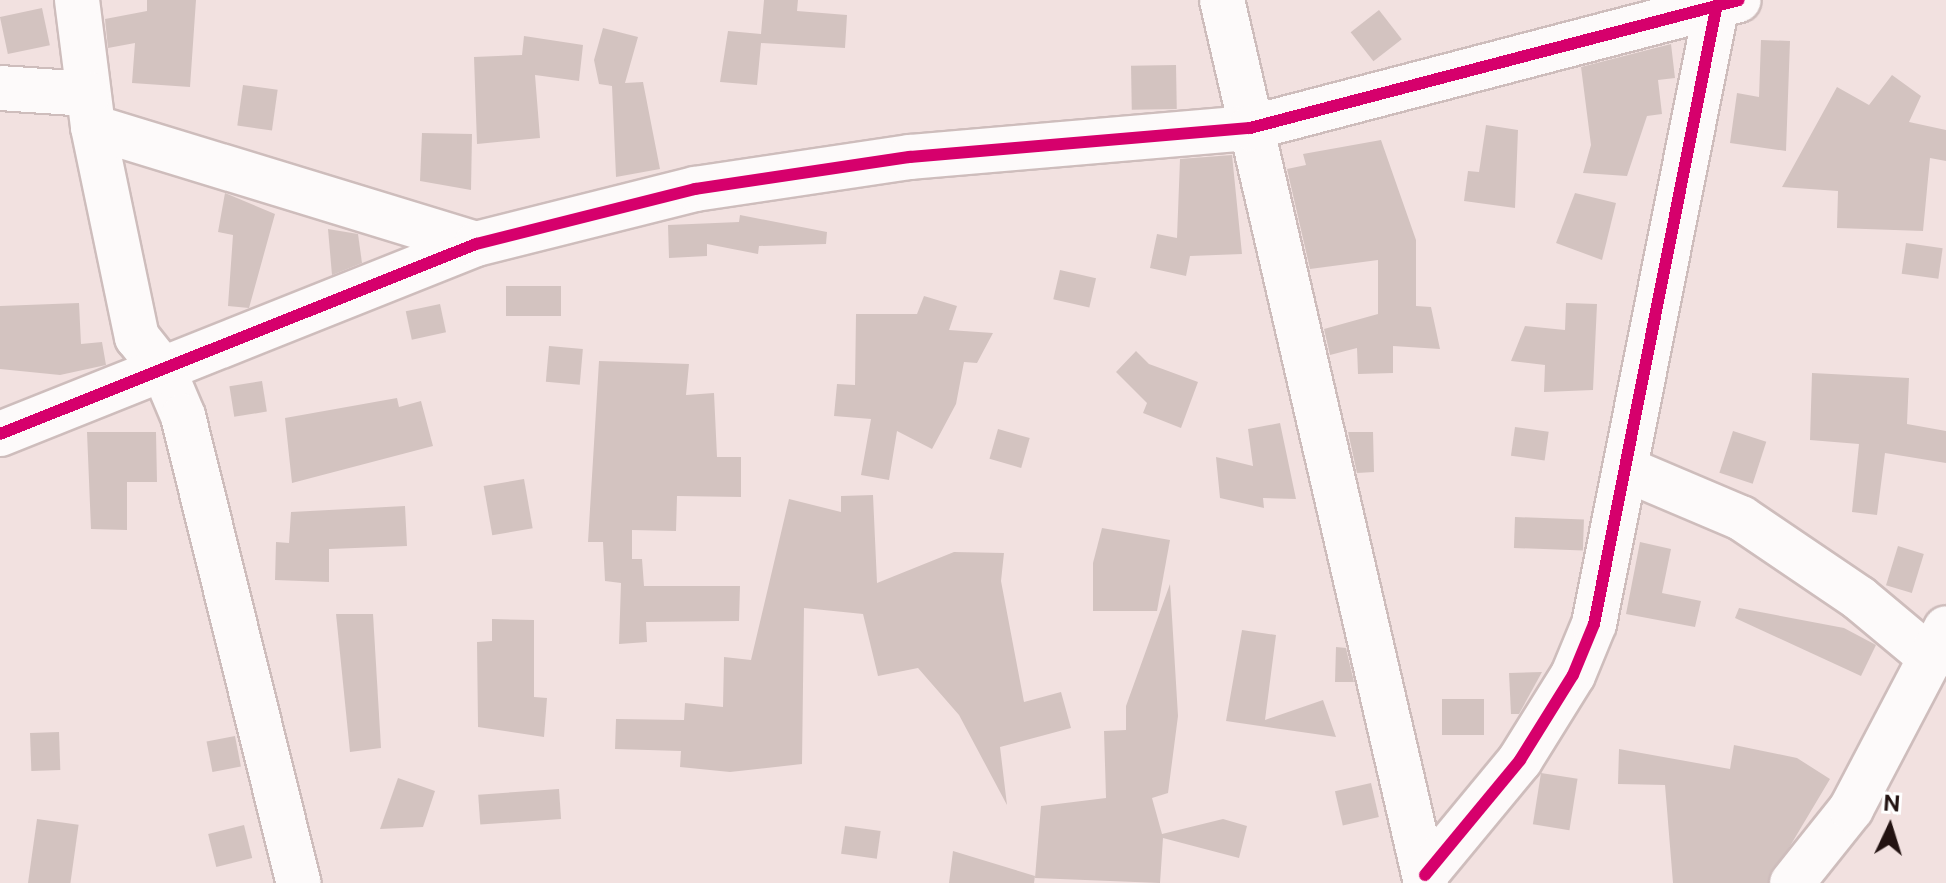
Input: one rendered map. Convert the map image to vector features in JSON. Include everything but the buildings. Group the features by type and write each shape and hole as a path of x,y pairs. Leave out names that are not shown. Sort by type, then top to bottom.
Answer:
{"street":[{"path":"77,0 91,111 137,337 164,371 183,416 299,883"},
{"path":"1222,0 1425,879"},
{"path":"0,434 476,244 741,182 910,157 1250,128 1728,4 1594,624 1573,675 1520,760 1425,879"},
{"path":"0,88 91,111 476,244"},
{"path":"1628,470 1741,518 1859,598 1939,644 1851,809 1792,883"}],"cycle path":[{"path":"0,434 476,244 695,189 910,157 1250,128 1739,0"},
{"path":"1425,875 1520,760 1573,675 1594,624 1716,9"}]}
